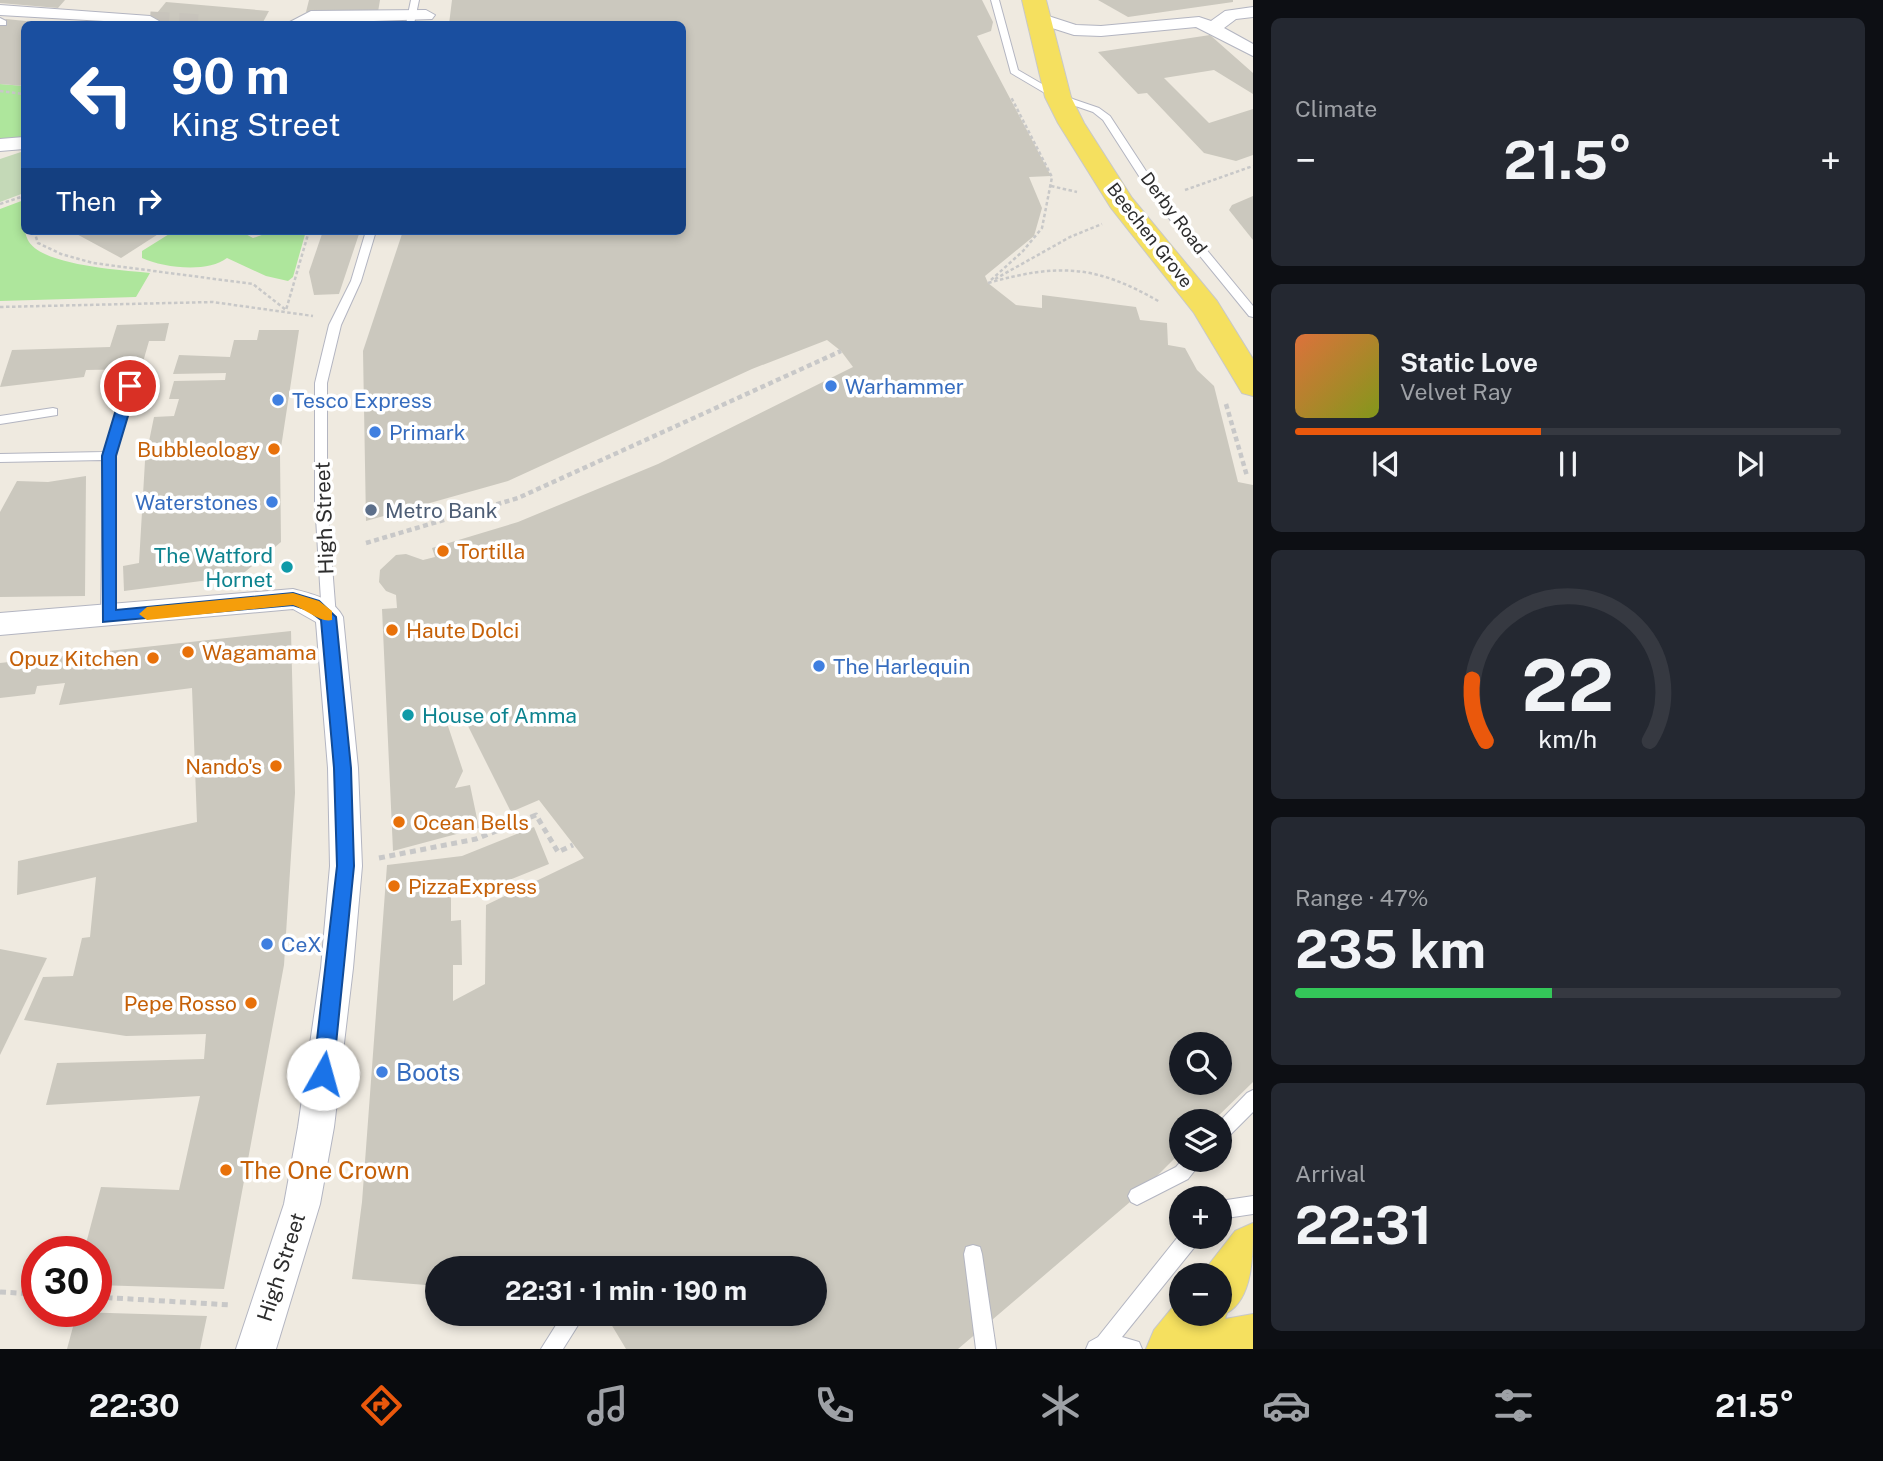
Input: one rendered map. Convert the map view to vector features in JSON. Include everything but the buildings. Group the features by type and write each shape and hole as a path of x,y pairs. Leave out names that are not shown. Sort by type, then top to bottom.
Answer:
{"main road":[{"name":"Beechen Grove","path":"1035,8 1058,97 1121,202 1206,308 1253,385"},
{"path":"1232,1275 1253,1249"},
{"path":"1173,1349 1191,1326"},
{"path":"1208,1349 1253,1341"}],"street":[{"path":"1035,8 1074,30 1101,31 1189,21 1214,27 1253,51"},
{"path":"1214,27 1231,15 1253,12"},
{"path":"301,21 311,16 416,14"},
{"path":"1,18 150,21"},
{"path":"0,145 21,143"},
{"path":"0,624 108,617 293,599 313,605 329,617"},
{"name":"High Street","path":"256,1349 267,1307 302,1204 314,1140 337,968 345,879 343,768 329,617"}],"lane":[{"name":"Derby Road","path":"995,0 1014,71 1058,97 1096,110 1107,118 1159,199 1253,313"},
{"name":"High Street","path":"329,617 321,501 321,383 338,318 356,281 370,235"},
{"path":"108,617 109,456 130,386"},
{"path":"0,420 53,412"},
{"path":"0,458 109,456"},
{"path":"1232,1121 1253,1099"},
{"path":"1137,1196 1183,1172"},
{"path":"1232,1208 1253,1205"},
{"path":"1100,1346 1180,1249"},
{"path":"973,1254 986,1349"},
{"path":"551,1349 567,1326"},
{"path":"1100,1346 1132,1349"}],"path":[{"path":"988,283 1023,251 1042,228 1052,177 1005,85"},
{"path":"0,91 21,94"},
{"path":"1185,190 1253,166"},
{"path":"1051,186 1078,192"},
{"path":"0,204 21,197"},
{"path":"988,283 1070,237 1106,222"},
{"path":"35,235 38,243 61,254 93,263 253,284 286,310"},
{"path":"286,310 308,235"},
{"path":"988,283 1037,268 1078,268 1135,287 1161,303"},
{"path":"0,307 213,302 338,318"},
{"path":"366,543 518,498 841,351"},
{"path":"1224,400 1247,476"},
{"path":"377,859 476,839 536,816 558,852 573,845"},
{"path":"0,1292 21,1293"},
{"path":"112,1298 267,1307"}],"green space":[{"path":"0,84 21,86 21,141 0,144"},
{"path":"21,152 21,194 0,202 0,159"},
{"path":"21,201 21,235 26,235 38,250 51,257 85,265 150,273 136,297 0,301 0,209"},
{"path":"168,235 247,235 253,238 262,235 305,235 293,277 288,281 266,276 227,258 209,266 186,267 142,258 142,251"}],"slow traffic":[{"path":"147,614 293,599 313,605 326,615"}],"place":[{"name":"Warhammer","path":"831,386"},
{"name":"Tesco Express","path":"278,400"},
{"name":"Primark","path":"375,432"},
{"name":"Bubbleology","path":"274,449"},
{"name":"Waterstones","path":"272,502"},
{"name":"Metro Bank","path":"371,510"},
{"name":"Tortilla","path":"443,551"},
{"name":"The Watford Hornet","path":"287,567"},
{"name":"Haute Dolci","path":"392,630"},
{"name":"Wagamama","path":"188,652"},
{"name":"Opuz Kitchen","path":"153,658"},
{"name":"The Harlequin","path":"819,666"},
{"name":"House of Amma","path":"408,715"},
{"name":"Nando's","path":"276,766"},
{"name":"Ocean Bells","path":"399,822"},
{"name":"PizzaExpress","path":"394,886"},
{"name":"CeX","path":"267,944"},
{"name":"Pepe Rosso","path":"251,1003"},
{"name":"Boots","path":"382,1072"},
{"name":"The One Crown","path":"226,1170"}],"route":[{"path":"130,386 109,456 108,617 293,599 313,605 329,617 343,768 346,866 337,968 323,1074"}]}
